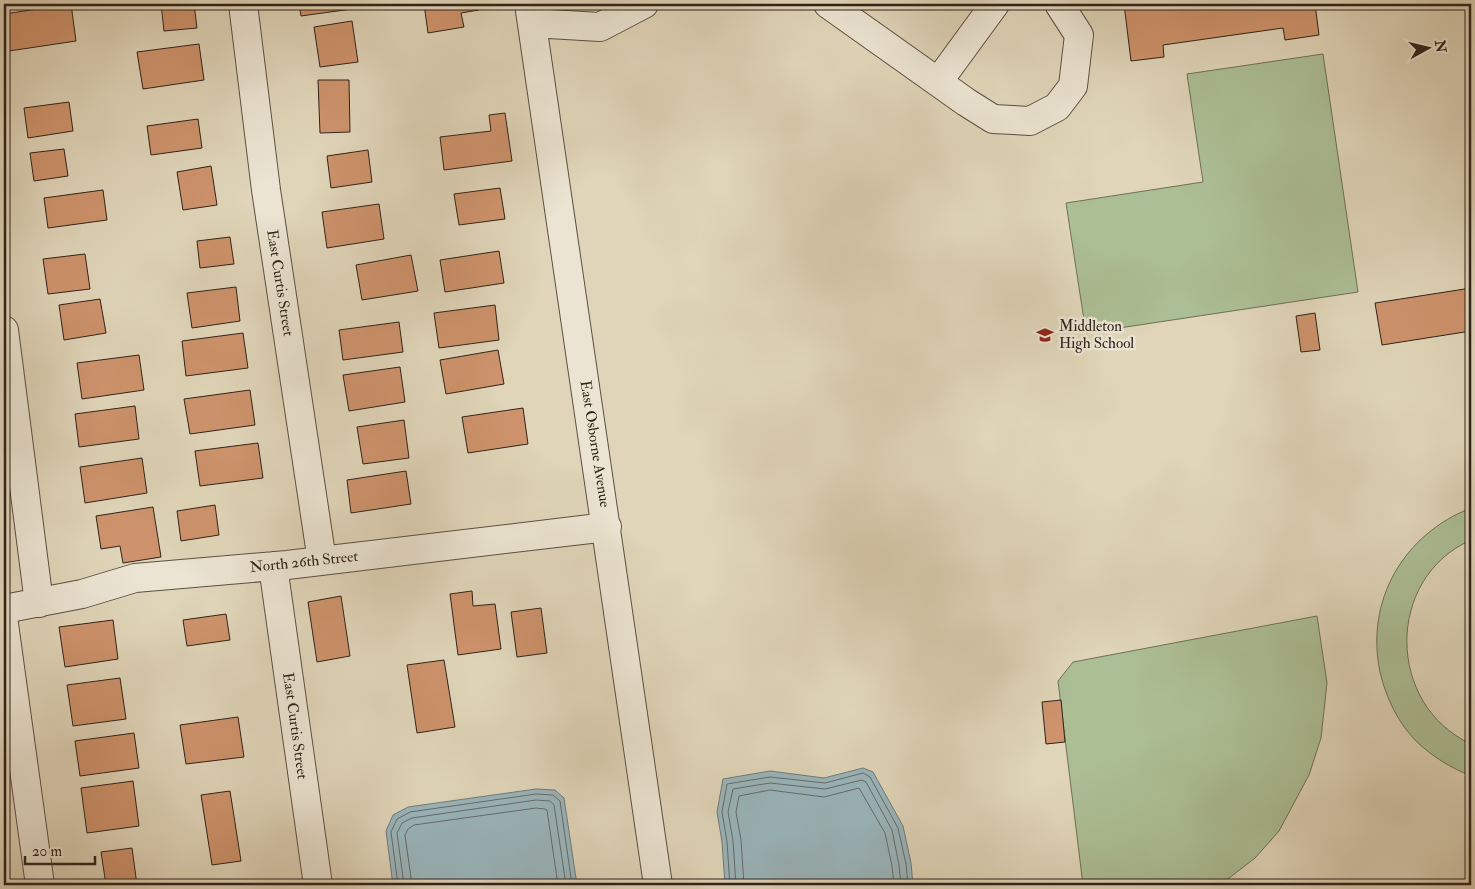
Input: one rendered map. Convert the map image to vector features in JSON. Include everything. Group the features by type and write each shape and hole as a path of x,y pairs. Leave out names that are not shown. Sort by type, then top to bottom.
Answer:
{"street":[{"name":"East Curtis Street","path":"243,4 268,200 322,561"},
{"path":"531,13 600,27 644,4"},
{"path":"828,4 993,119 1030,121 1057,107 1073,86 1079,35 1059,4"},
{"path":"938,82 995,4"},
{"name":"East Osborne Avenue","path":"531,13 658,885"},
{"path":"4,330 39,603"},
{"name":"North 26th Street","path":"4,609 82,594 135,578 322,561 607,527"},
{"name":"East Curtis Street","path":"273,566 318,885"},
{"path":"4,624 40,885"}],"green space":[{"path":"1323,54 1358,292 1086,333 1066,203 1203,182 1187,74"},
{"path":"1471,508 1471,540 1443,558 1423,582 1411,611 1407,642 1411,672 1423,701 1443,726 1471,744 1471,776 1449,766 1429,753 1404,727 1386,691 1380,672 1377,645 1378,620 1385,595 1395,573 1409,552 1426,534 1447,520"},
{"path":"1317,616 1327,683 1321,738 1309,775 1279,831 1255,858 1220,885 1083,885 1058,681 1073,662"}],"water":[{"path":"863,768 873,772 903,826 911,863 913,885 725,885 722,842 717,812 723,779 770,771 824,778"},
{"path":"536,789 555,790 564,798 577,885 393,885 386,831 393,815 408,807"}],"building":[{"path":"71,4 76,41 9,51 4,14"},
{"path":"161,4 194,4 197,28 164,31"},
{"path":"299,4 351,4 352,9 301,16"},
{"path":"424,4 478,4 479,10 461,13 464,27 428,33"},
{"path":"1124,4 1315,4 1319,35 1285,40 1283,28 1163,45 1164,57 1131,61"},
{"path":"352,21 358,62 320,67 314,27"},
{"path":"199,44 204,80 143,89 137,52"},
{"path":"318,80 349,80 350,132 320,133"},
{"path":"69,102 73,131 28,138 24,108"},
{"path":"505,113 512,161 444,170 440,137 491,131 489,115"},
{"path":"198,119 202,148 151,155 147,126"},
{"path":"64,149 68,176 34,181 30,153"},
{"path":"368,150 372,182 331,188 327,156"},
{"path":"211,166 217,205 183,210 177,172"},
{"path":"500,188 505,219 459,225 454,194"},
{"path":"103,190 107,220 48,228 44,198"},
{"path":"379,204 384,239 327,248 322,212"},
{"path":"230,237 234,264 200,268 197,241"},
{"path":"499,251 504,283 445,292 440,260"},
{"path":"85,254 90,289 48,294 43,259"},
{"path":"411,255 418,291 362,300 356,265"},
{"path":"236,287 240,321 192,328 187,293"},
{"path":"1471,288 1471,331 1382,345 1375,303"},
{"path":"100,299 106,333 64,340 59,305"},
{"path":"495,305 499,340 439,348 434,313"},
{"path":"1315,313 1320,350 1301,352 1296,316"},
{"path":"399,322 403,352 343,360 339,330"},
{"path":"243,333 248,368 186,376 182,341"},
{"path":"498,350 504,384 446,394 440,360"},
{"path":"139,355 144,390 82,399 77,363"},
{"path":"400,367 405,402 349,411 343,375"},
{"path":"250,390 255,425 190,434 184,399"},
{"path":"135,406 139,439 79,447 75,414"},
{"path":"523,408 528,444 468,453 462,417"},
{"path":"404,420 409,458 363,464 357,427"},
{"path":"258,443 263,478 200,486 195,451"},
{"path":"142,458 147,493 85,503 80,467"},
{"path":"406,471 411,504 351,513 347,480"},
{"path":"215,505 219,535 181,541 177,511"},
{"path":"153,507 161,557 123,563 120,546 101,549 96,516"},
{"path":"472,591 473,606 495,604 501,649 458,655 450,594"},
{"path":"341,596 350,656 317,662 308,602"},
{"path":"541,608 547,653 517,657 511,612"},
{"path":"226,614 230,640 187,646 183,620"},
{"path":"113,620 118,659 65,667 59,627"},
{"path":"444,660 455,727 417,733 407,665"},
{"path":"120,678 126,719 73,726 67,685"},
{"path":"1061,700 1065,742 1046,744 1042,702"},
{"path":"238,717 244,757 186,764 180,725"},
{"path":"134,733 139,768 80,776 75,741"},
{"path":"133,781 139,826 87,833 81,788"},
{"path":"230,791 241,861 212,865 201,795"},
{"path":"132,848 137,885 106,885 101,852"}],"place":[{"name":"Middleton High School","path":"1045,335"}]}
